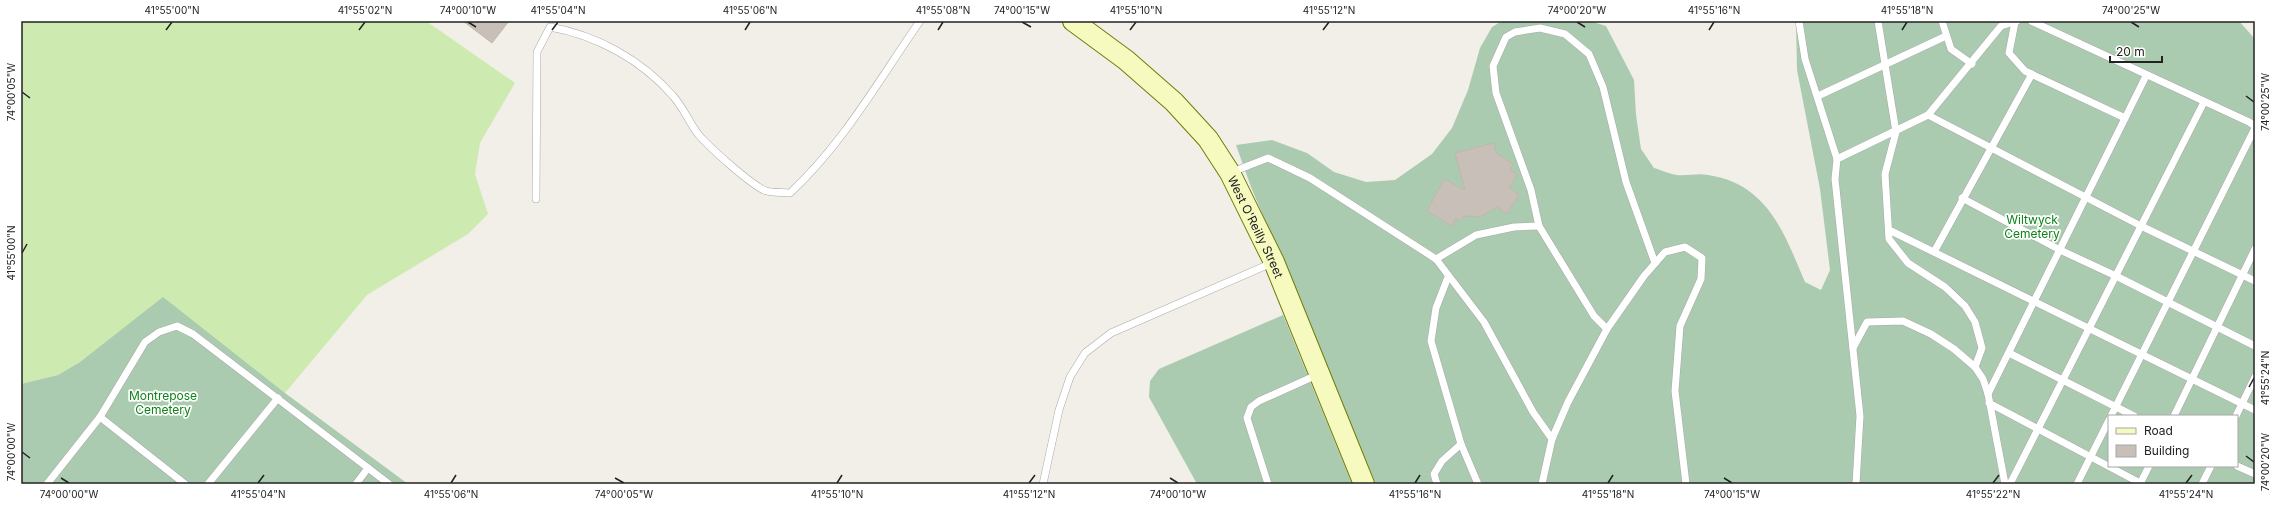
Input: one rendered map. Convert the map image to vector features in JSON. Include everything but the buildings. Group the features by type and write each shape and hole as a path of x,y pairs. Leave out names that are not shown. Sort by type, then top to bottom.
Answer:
{"street":[{"name":"West O'Reilly Street","path":"1073,21 1126,60 1174,102 1208,139 1230,173 1274,262 1364,484"}],"lane":[{"path":"536,199 538,52 550,24 570,30 616,49 649,73 673,96 698,134 746,177 766,190 790,193 810,175 856,117 920,21"},
{"path":"1799,21 1805,59 1837,159 1835,179 1860,416 1856,484"},
{"path":"1878,21 1896,132 1885,174 1889,239 1908,263 1945,287 1965,306 1975,322 1982,348 1975,367"},
{"path":"1942,21 1950,49 1972,64"},
{"path":"1837,159 1896,132 1928,115 1972,64 2003,24 2016,21 2009,53 2026,71 2125,118"},
{"path":"2031,21 2146,76 2249,122 2255,127 2111,415"},
{"path":"1608,328 1594,316 1539,226 1531,190 1496,93 1493,66 1506,37 1515,32 1540,28 1565,34 1589,54 1603,87 1626,182 1655,263"},
{"path":"1818,96 1946,36"},
{"path":"1934,252 1962,198 2032,74"},
{"path":"1988,394 2146,76"},
{"path":"2011,483 2204,102"},
{"path":"1928,115 2141,226 2255,281"},
{"path":"1230,173 1268,158 1310,178 1436,259 1448,277 1484,322 1533,412 1552,439"},
{"path":"1962,198 2060,250 2116,276 2255,346"},
{"path":"1436,259 1476,235 1514,227 1539,226"},
{"path":"1889,230 2035,301 2088,329 2142,354 2191,380 2255,410"},
{"path":"1542,484 1552,439 1568,402 1608,328 1655,263 1665,252 1685,247 1702,258 1701,279 1680,326 1674,391 1686,484"},
{"path":"2174,415 2255,249"},
{"path":"1043,484 1070,377 1085,353 1111,333 1274,262"},
{"path":"1448,277 1436,308 1431,341 1461,444 1478,484"},
{"path":"1853,348 1867,322 1903,321 1948,345 1975,367 1983,380 1988,394 2011,483"},
{"path":"47,484 100,418 145,342 159,332 177,326 193,334 389,484"},
{"path":"2009,353 2132,415"},
{"path":"1268,484 1247,418 1251,407 1259,401 1319,374"},
{"path":"2236,415 2255,377"},
{"path":"208,484 278,398"},
{"path":"1990,404 2108,467"},
{"path":"100,418 186,484"},
{"path":"2077,484 2108,422"},
{"path":"1437,484 1434,474 1442,460 1461,444"},
{"path":"2238,466 2255,474"},
{"path":"2109,467 2141,484 2149,467"},
{"path":"2202,484 2210,467"},
{"path":"356,484 368,468"}],"green space":[{"path":"21,21 426,21 515,83 480,143 475,174 488,214 468,234 367,295 285,393 163,298 80,362 58,375 21,384"},
{"name":"Wiltwyck Cemetery","path":"1502,21 1590,21 1606,26 1634,80 1636,115 1641,149 1654,168 1677,175 1708,175 1729,180 1746,189 1760,200 1781,229 1805,282 1821,290 1830,270 1820,189 1797,70 1796,21 2239,21 2255,39 2255,484 1376,484 1251,187 1236,145 1272,140 1307,153 1334,172 1366,182 1395,180 1432,154 1452,128 1468,90 1480,48 1492,27"},
{"name":"Montrepose Cemetery","path":"163,297 285,393 408,484 21,484 21,384 58,375 80,362"},
{"path":"1283,315 1352,484 1197,484 1149,397 1150,381 1159,369"}]}
